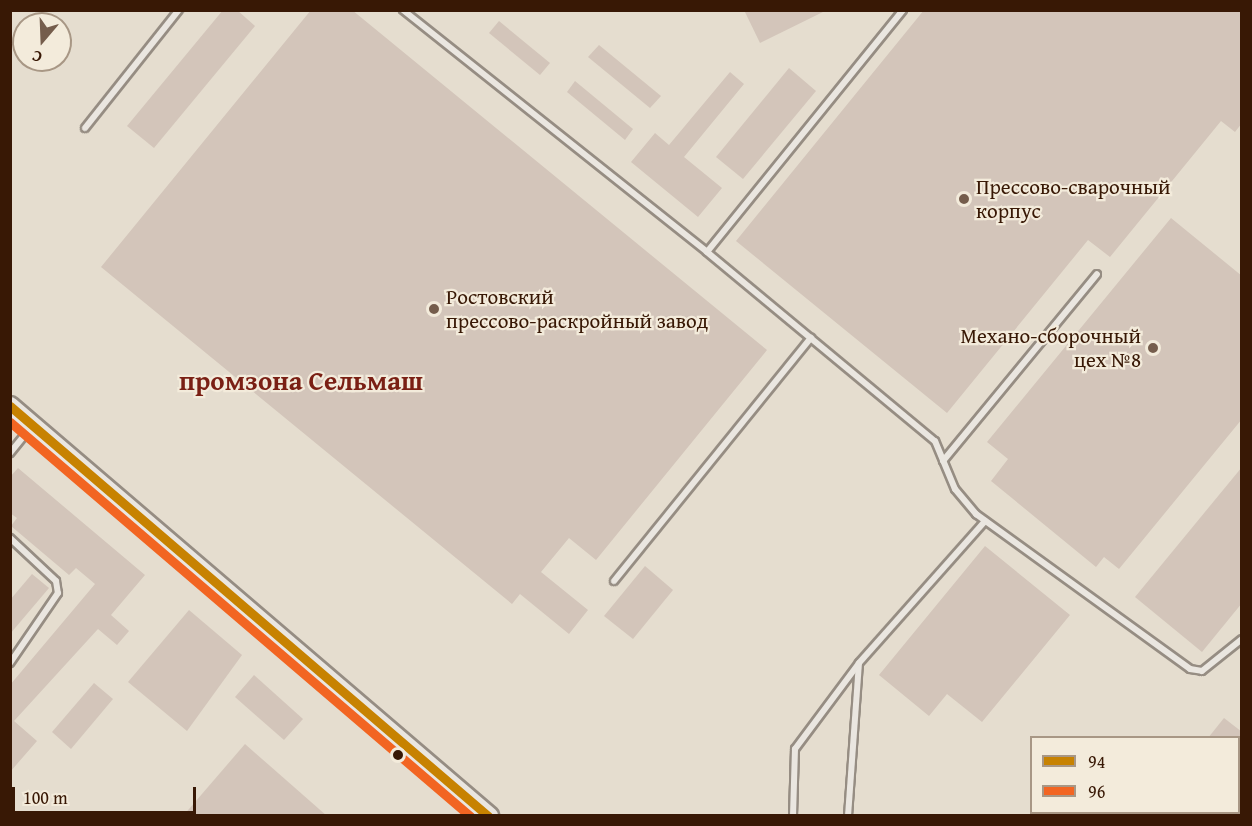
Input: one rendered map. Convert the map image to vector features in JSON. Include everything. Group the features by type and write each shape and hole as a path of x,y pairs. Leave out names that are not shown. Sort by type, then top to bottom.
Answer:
{"main road":[{"path":"10,406 489,816"}],"lane":[{"path":"85,128 179,10"},
{"path":"404,10 707,252 935,441 954,489 985,521 1190,669 1202,671 1242,639"},
{"path":"707,252 903,10"},
{"path":"943,461 1097,274"},
{"path":"614,581 811,338"},
{"path":"10,453 32,425"},
{"path":"794,816 795,749 859,663 985,521"},
{"path":"10,538 56,581 58,593 10,663"},
{"path":"848,816 859,663"}],"building":[{"path":"223,10 237,10 255,26 154,148 127,126"},
{"name":"Ростовский прессово-раскройный завод","path":"311,10 352,10 767,350 596,560 569,538 541,572 588,610 569,634 520,594 512,604 101,267"},
{"path":"744,10 827,10 760,43"},
{"name":"Прессово-сварочный корпус","path":"924,10 1242,10 1242,123 1235,132 1221,121 1110,257 1088,240 947,413 736,241"},
{"path":"499,21 550,63 540,75 489,33"},
{"path":"599,45 661,96 650,108 588,57"},
{"path":"789,68 816,91 743,179 716,157"},
{"path":"730,72 744,84 684,157 722,188 698,217 631,162 655,133 669,145"},
{"path":"575,81 633,129 625,140 567,92"},
{"name":"Механо-сборочный цех №8","path":"1171,218 1242,276 1242,419 1119,569 1104,557 1096,567 991,481 1008,459 987,442"},
{"path":"1242,467 1242,603 1202,652 1135,597"},
{"path":"18,468 145,575 111,615 129,631 117,645 98,629 14,721 37,741 10,772 10,685 95,584 76,568 69,575 11,526 17,518 10,513 10,477"},
{"path":"985,546 1070,615 982,722 947,694 929,716 879,675"},
{"path":"645,566 673,590 633,639 604,616"},
{"path":"32,574 49,588 10,634 10,600"},
{"path":"189,610 242,655 187,731 128,682"},
{"path":"254,675 303,719 284,740 235,697"},
{"path":"94,683 113,699 71,749 52,732"},
{"path":"1224,718 1242,732 1242,738 1240,736 1210,736"},
{"path":"245,744 327,816 183,816"}],"transit line":[{"name":"94","path":"10,406 488,816"},
{"name":"96","path":"10,422 470,816"}],"place":[{"name":"Прессово-сварочный корпус","path":"964,199"},
{"name":"Ростовский прессово-раскройный завод","path":"434,309"},
{"name":"Механо-сборочный цех №8","path":"1153,348"}],"district":[{"name":"промзона Сельмаш","path":"301,381"}]}
